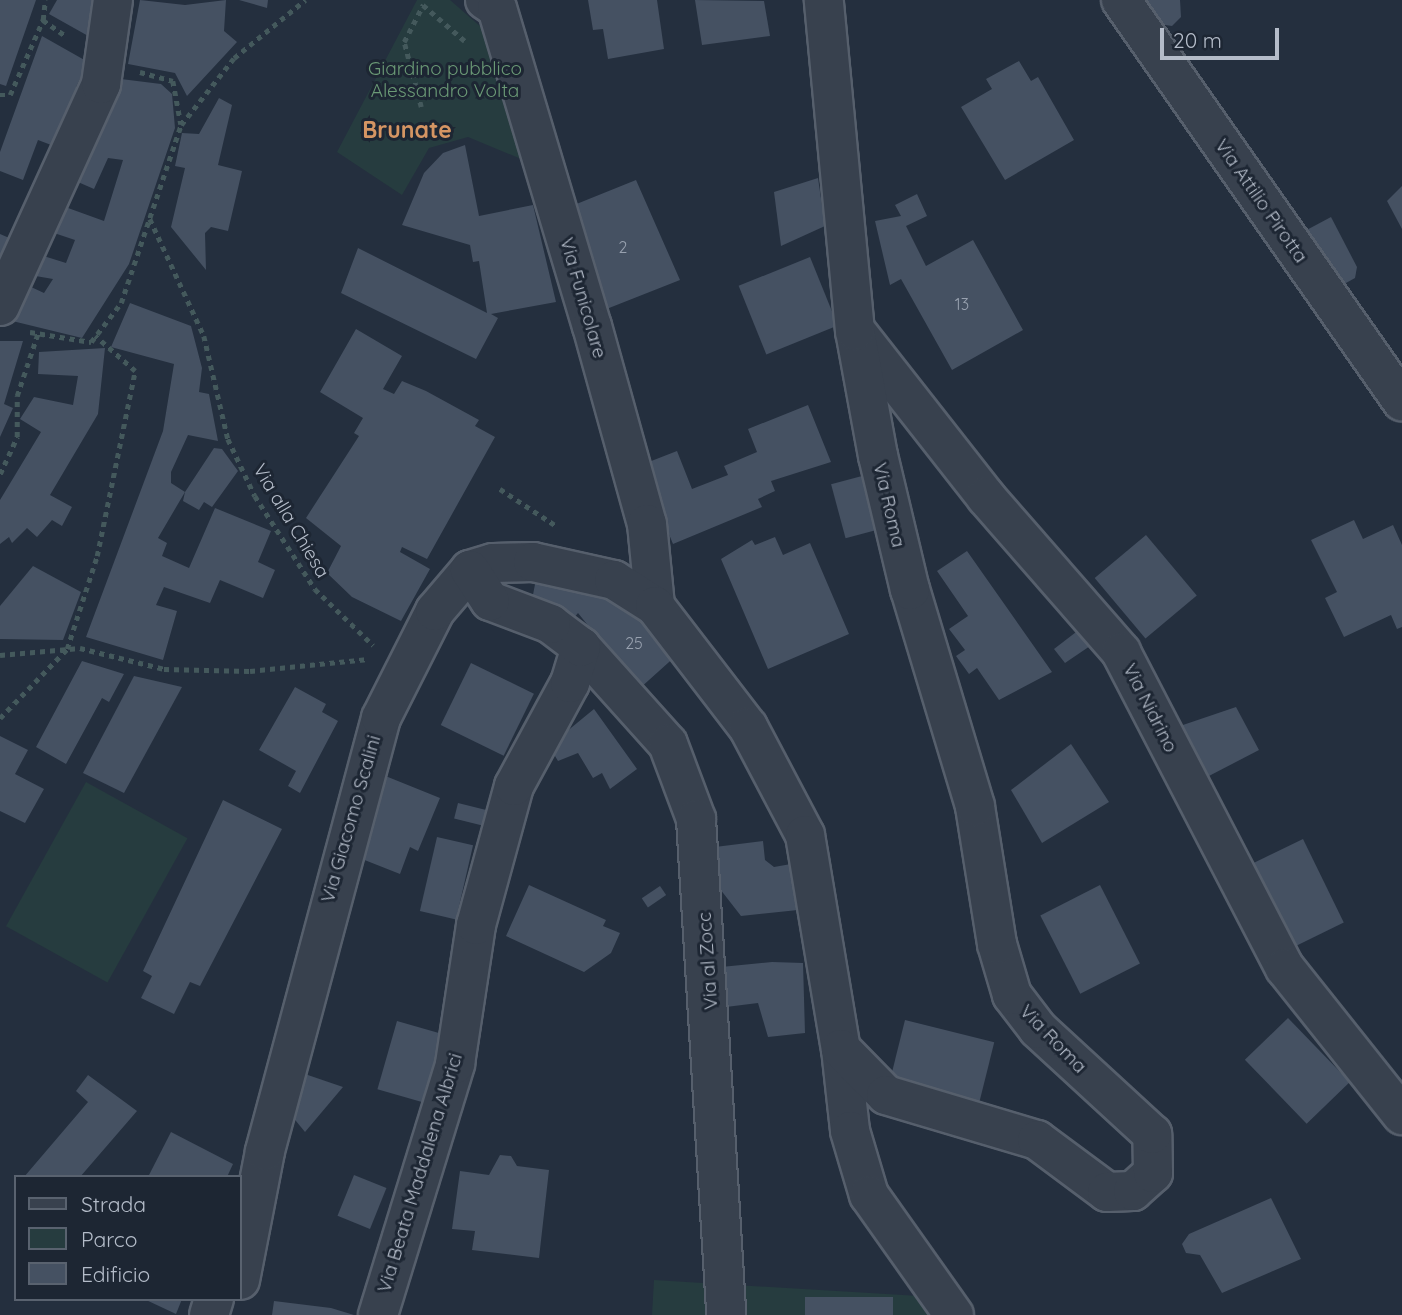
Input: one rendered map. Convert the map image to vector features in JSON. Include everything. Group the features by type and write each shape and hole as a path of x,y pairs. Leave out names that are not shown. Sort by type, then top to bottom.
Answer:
{"street":[{"path":"13,319 101,84 113,0"},
{"name":"Via Roma","path":"824,0 855,331 909,590 975,806 1012,995 1038,1029 1152,1134 1153,1173 1133,1191 1107,1192 1037,1140 886,1095 841,1049"},
{"name":"Via Attilio Pirotta","path":"1121,0 1402,401"},
{"name":"Via Funicolare","path":"495,3 647,524 655,606"},
{"name":"Via Nidrino","path":"855,331 986,497 1121,652 1285,968 1402,1115"},
{"path":"581,647 551,624 490,601 470,570 533,562 614,580 655,606 748,727 799,816 841,1049 850,1131 869,1195 954,1315"},
{"name":"Via Giacomo Scalini","path":"242,1270 265,1152 381,718 435,611 470,570"},
{"name":"Via Beata Maddalena Albrici","path":"378,1315 455,1064 476,925 514,786 570,683 581,647"},
{"name":"Via al Zocc","path":"581,647 668,744 696,818 726,1315"},
{"path":"242,1218 265,1152"}],"path":[{"path":"0,95 10,96 43,20 45,0"},
{"path":"13,319 38,333 91,342 121,303 181,125 234,58 305,0"},
{"path":"421,107 404,42 423,5 464,41 495,3"},
{"path":"104,63 173,81 181,125"},
{"name":"Via alla Chiesa","path":"150,219 204,336 228,439 255,496 315,589 377,649"},
{"path":"0,474 17,437 17,396 38,333"},
{"path":"0,718 67,649 97,556 135,371 94,336"},
{"path":"0,655 67,649 164,669 250,671 372,659"}],"green space":[{"name":"Giardino pubblico Alessandro Volta","path":"417,0 450,0 497,41 538,166 468,137 429,148 402,195 337,152"},
{"path":"86,782 187,838 107,983 6,926"},
{"path":"654,1280 936,1297 935,1315 652,1315"}],"building":[{"path":"0,0 36,0 6,86 0,84"},
{"path":"57,0 101,0 90,37 49,14"},
{"path":"140,0 185,5 226,0 224,31 237,42 187,96 175,73 128,64"},
{"path":"239,0 268,0 267,8"},
{"path":"588,0 657,0 664,49 608,59 603,29 593,30"},
{"path":"695,0 764,1 770,36 702,45"},
{"path":"1140,0 1180,0 1181,17 1172,26 1159,24"},
{"path":"42,36 88,62 76,87 90,92 67,151 38,140 23,180 0,171 0,152"},
{"path":"1019,61 1031,81 1038,77 1074,140 1005,180 961,107 992,89 986,79"},
{"path":"121,79 161,84 172,94 175,128 129,264 82,338 0,318 16,280 44,293 53,279 24,274 34,253 66,263 75,240 45,230 57,204 104,221 123,160 108,158 94,189 71,179"},
{"path":"219,98 232,105 218,165 242,171 228,231 211,227 205,233 206,270 171,227 185,168 175,166 182,133 199,134"},
{"path":"465,145 479,216 533,205 556,302 491,314 498,318 476,359 341,293 358,248 487,313 479,261 473,262 470,245 402,225 424,173 443,153"},
{"path":"818,178 825,226 781,246 774,192"},
{"path":"636,180 680,280 604,310 574,235 584,231 574,205"},
{"path":"1402,186 1402,229 1387,201"},
{"path":"917,194 927,216 906,226 926,266 973,240 1023,330 952,370 901,279 890,285 875,221 901,216 895,205"},
{"path":"1331,217 1357,267 1355,278 1337,288 1301,233"},
{"path":"0,234 14,240 0,264"},
{"path":"810,257 838,326 766,354 739,286"},
{"path":"130,303 191,326 202,368 199,392 209,394 218,441 188,435 171,472 171,483 185,492 158,538 167,543 162,556 189,568 215,508 271,531 258,562 275,570 263,598 220,580 210,603 164,587 156,605 177,611 163,660 86,637 163,431 174,364 111,347"},
{"path":"356,329 402,356 383,389 394,394 402,381 426,391 479,420 475,426 495,437 427,559 402,547 400,552 430,569 401,621 352,597 327,573 341,546 306,518 359,436 354,433 363,418 320,392"},
{"path":"0,341 23,341 4,404 13,408 0,437"},
{"path":"105,348 98,414 50,495 72,507 62,526 52,520 37,537 27,528 12,543 9,537 0,544 0,500 41,432 20,419 34,397 73,405 78,376 38,374 39,352"},
{"path":"808,405 831,462 771,481 775,491 758,499 762,507 673,544 641,465 677,451 692,489 728,475 724,466 757,452 748,429"},
{"path":"214,448 222,449 238,471 212,507 204,502 199,510 183,501 185,492"},
{"path":"862,476 876,530 846,538 831,484"},
{"path":"1354,520 1363,539 1393,525 1402,545 1402,627 1397,629 1391,615 1344,637 1325,598 1337,592 1311,540"},
{"path":"1146,535 1197,596 1145,639 1095,578"},
{"path":"775,537 783,555 810,543 849,634 768,669 721,559 752,540 755,545"},
{"path":"967,551 1052,672 999,700 977,668 969,674 956,656 965,650 949,629 968,616 937,571"},
{"path":"33,566 81,592 63,640 0,639 0,606"},
{"path":"536,579 613,585 678,654 639,689 578,613 573,619 532,600"},
{"path":"1080,629 1093,644 1065,663 1054,649"},
{"path":"82,661 124,674 109,702 102,698 66,764 36,747"},
{"path":"471,663 534,694 504,756 441,725"},
{"path":"134,676 182,687 124,793 83,773"},
{"path":"295,687 326,704 322,712 338,721 300,793 288,786 296,771 259,750"},
{"path":"1236,707 1259,750 1207,777 1180,726"},
{"path":"594,709 637,769 610,789 602,773 593,778 578,753 558,761 549,746"},
{"path":"0,736 28,750 15,774 44,789 25,823 0,811"},
{"path":"1071,744 1109,802 1042,843 1011,790"},
{"path":"383,775 440,798 418,851 410,847 400,874 362,859 372,833 362,829"},
{"path":"223,800 282,829 200,986 190,982 174,1014 141,998 152,976 143,971"},
{"path":"458,803 486,810 482,826 454,819"},
{"path":"437,837 473,845 456,919 420,911"},
{"path":"1303,839 1344,923 1287,950 1246,867"},
{"path":"763,841 765,860 774,867 791,864 798,910 741,916 720,889 715,847"},
{"path":"529,885 606,920 603,926 620,933 611,953 584,972 506,936"},
{"path":"1100,885 1140,963 1080,994 1040,915"},
{"path":"660,886 666,895 648,907 642,898"},
{"path":"772,962 803,963 805,1033 768,1037 758,1003 726,1007 721,967"},
{"path":"1288,1018 1350,1082 1307,1124 1245,1060"},
{"path":"905,1020 994,1042 980,1101 890,1079"},
{"path":"397,1021 453,1037 433,1105 377,1089"},
{"path":"299,1072 343,1087 305,1132 287,1110"},
{"path":"88,1075 137,1111 82,1175 26,1175 88,1102 76,1091"},
{"path":"171,1132 233,1164 228,1175 149,1175"},
{"path":"500,1155 511,1156 517,1166 549,1170 539,1258 472,1250 475,1231 452,1229 460,1171 489,1175"},
{"path":"354,1175 386,1188 370,1229 338,1216"},
{"path":"1271,1198 1301,1259 1222,1293 1200,1255 1186,1253 1182,1244 1189,1234"},
{"path":"805,1297 893,1297 893,1315 805,1315"},
{"path":"148,1301 181,1301 176,1314"},
{"path":"274,1301 331,1308 354,1315 272,1315"}],"district":[{"name":"Brunate","path":"407,130"}]}
